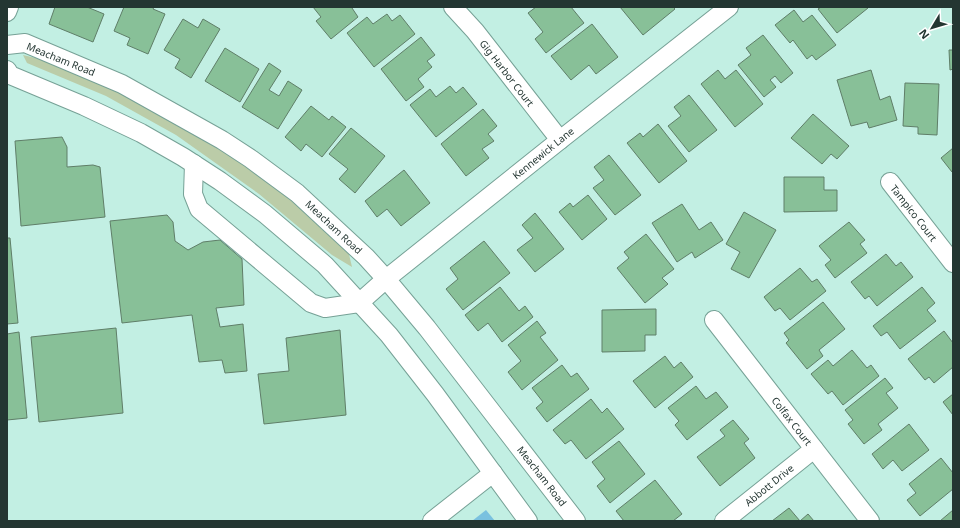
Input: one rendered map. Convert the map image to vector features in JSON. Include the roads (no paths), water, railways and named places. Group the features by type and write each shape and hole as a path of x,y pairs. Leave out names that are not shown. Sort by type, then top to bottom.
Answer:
{"street":[{"path":"7,12 9,7"},
{"name":"Gig Harbor Court","path":"454,7 475,31 560,140"},
{"name":"Kennewick Lane","path":"359,303 386,279 729,7"},
{"name":"Meacham Road","path":"7,45 25,43 122,84 222,140 297,193 366,256 386,279 427,328 576,521"},
{"path":"7,70 10,75 84,106 141,133 183,157 265,214 325,265 389,335 528,521"},
{"path":"194,164 193,194 199,209 311,303 325,308 359,303"},
{"name":"Tampico Court","path":"890,182 953,263"},
{"name":"Colfax Court","path":"714,320 870,521"},
{"name":"Abbott Drive","path":"724,521 814,449"},
{"path":"432,521 493,473"}],"water":[{"path":"486,510 495,521 472,521"}]}
